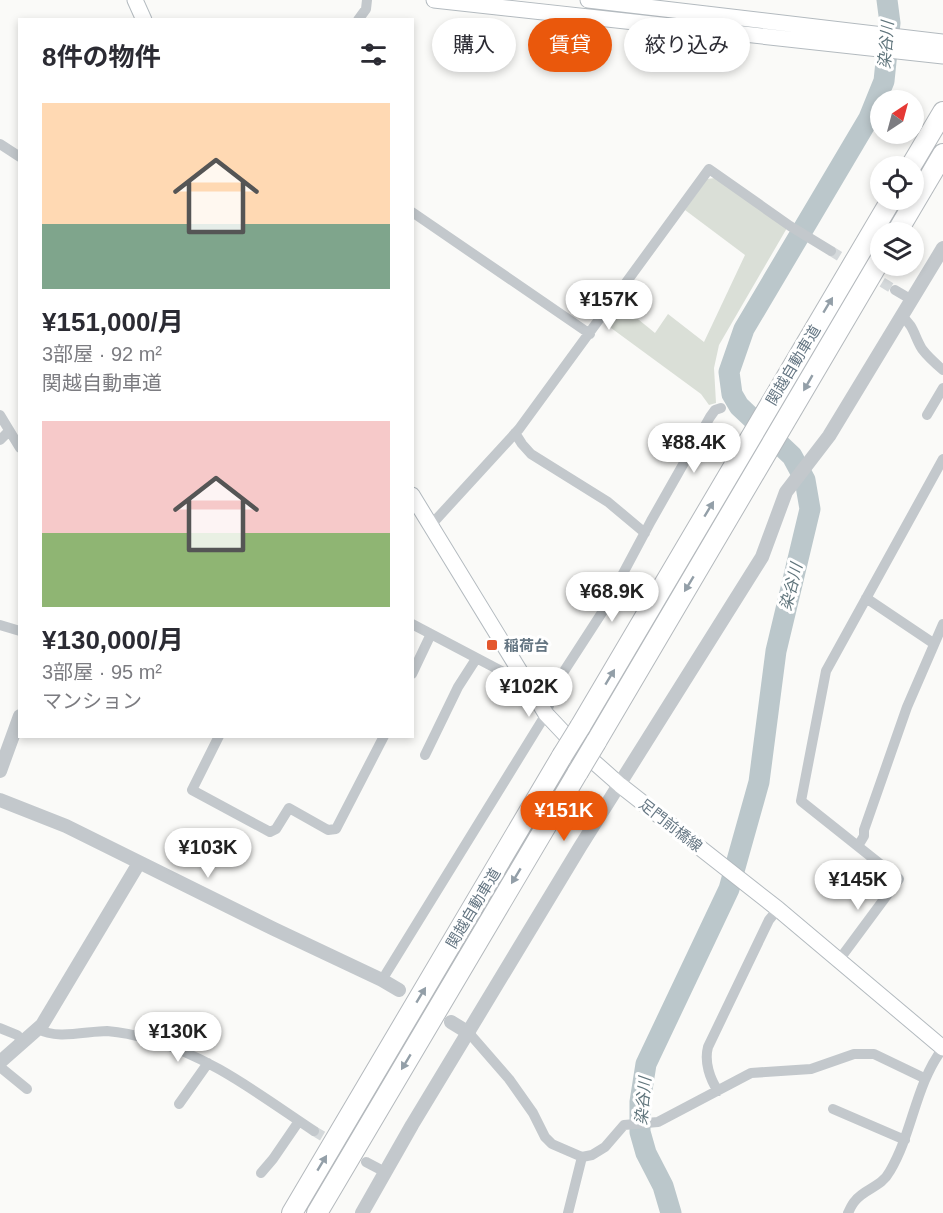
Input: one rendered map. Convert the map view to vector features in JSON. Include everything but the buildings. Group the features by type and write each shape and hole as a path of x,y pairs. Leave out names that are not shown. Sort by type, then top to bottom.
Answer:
{"highway":[{"path":"916,156 943,112"},
{"path":"903,222 943,154"},
{"name":"関越自動車道","path":"292,1213 885,210"},
{"name":"関越自動車道","path":"317,1213 871,276"}],"main road":[{"path":"135,0 143,18"},
{"path":"434,0 907,44 943,42"},
{"path":"588,0 872,40"},
{"path":"907,44 943,56"},
{"name":"足門前橋線","path":"414,498 546,714 577,747 620,785 778,909 943,1048"}],"street":[{"path":"359,18 366,9 367,0"},
{"path":"0,144 18,156"},
{"path":"431,525 515,433 709,169 794,229 831,251"},
{"path":"414,214 590,333"},
{"path":"362,1213 580,847 762,557 781,503 790,487 829,436 943,248"},
{"path":"895,290 912,300"},
{"path":"901,316 912,324 921,347 943,370"},
{"path":"927,415 943,388"},
{"path":"382,980 546,714 557,682 603,611 710,417 715,410 721,408"},
{"path":"0,415 18,445"},
{"path":"0,440 9,430"},
{"path":"515,433 531,454 614,506 645,533"},
{"path":"839,960 900,879 801,801 826,671 943,459"},
{"path":"866,598 933,644"},
{"path":"858,846 864,836 907,707 943,624"},
{"path":"0,625 18,630"},
{"path":"414,625 505,674 519,672"},
{"path":"414,670 431,634"},
{"path":"425,755 458,687 476,659"},
{"path":"0,771 18,722"},
{"path":"218,738 192,790 270,832 276,829 289,808 328,830 336,829 383,738"},
{"path":"0,800 66,826 399,990"},
{"path":"0,1062 39,1029 139,863"},
{"path":"718,1091 710,1074 706,1054 708,1047 769,920 778,909"},
{"path":"451,1022 469,1033 478,1042 533,1113 545,1137 563,1150 582,1157 592,1155 605,1147 624,1125 658,1122 751,1073 811,1069 854,1054 874,1054 924,1078"},
{"path":"0,1028 17,1035 24,1042"},
{"path":"39,1029 48,1033 81,1034 107,1031 144,1038 184,1050 279,1106 314,1131"},
{"path":"848,1213 856,1200 887,1178 900,1154 924,1078 943,1048"},
{"path":"179,1104 208,1063"},
{"path":"0,1067 27,1089"},
{"path":"832,1108 904,1140"},
{"path":"261,1173 273,1159 298,1120"},
{"path":"568,1213 582,1157"},
{"path":"366,1162 385,1172"}],"shaded area":[{"path":"715,178 787,228 719,345 714,368 716,403 709,405 701,394 607,325 606,318 617,302 655,333 668,314 704,342 745,255 685,210 707,179"}],"waterway":[{"name":"染谷川","path":"671,1213 663,1186 646,1153 640,1132 640,1102 646,1064 729,889 759,782 776,651 810,509 805,480 792,456 739,406 732,394 729,372 744,329 869,118 884,81 890,23 887,0"}],"tunnel":[{"path":"831,251 895,290"},
{"path":"314,1131 366,1162"}],"place":[{"name":"稲荷台","path":"492,645"}]}
